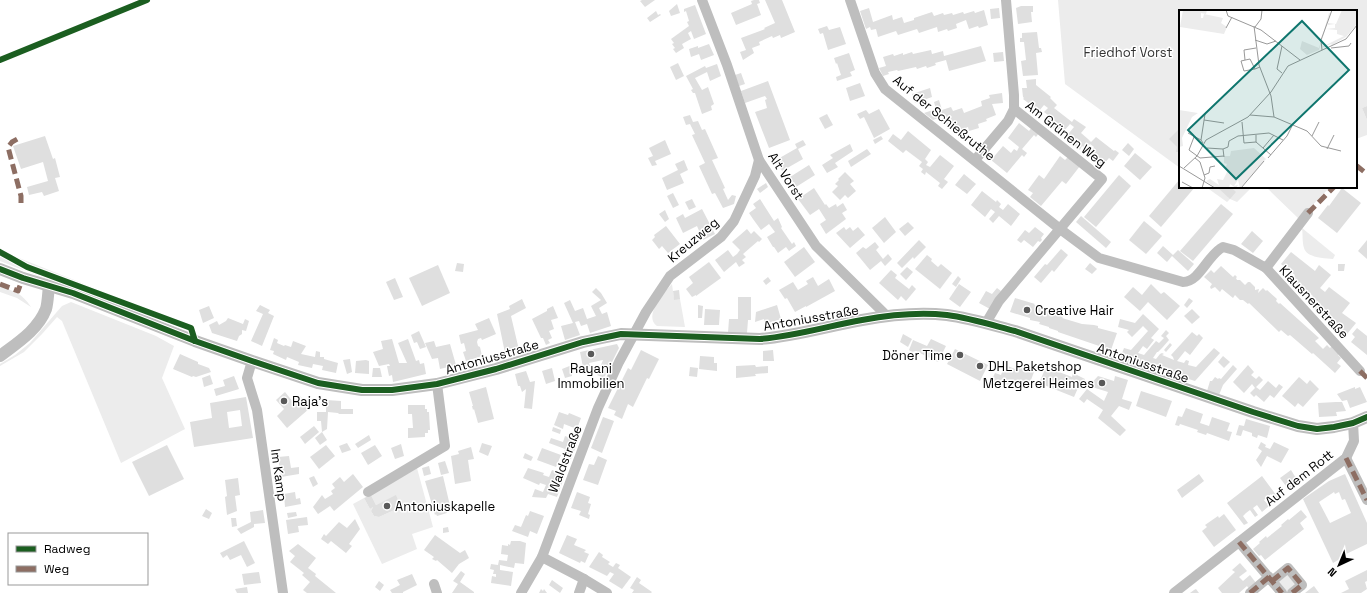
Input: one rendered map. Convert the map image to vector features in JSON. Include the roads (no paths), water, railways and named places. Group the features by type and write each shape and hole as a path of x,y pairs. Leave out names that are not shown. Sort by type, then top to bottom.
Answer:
{"street":[{"name":"Alt Vorst","path":"702,0 727,65 759,160 816,246 887,316"},
{"name":"Auf der Schießruthe","path":"850,0 872,65 881,84 1060,229"},
{"name":"Am Grünen Weg","path":"976,160 1008,120 1014,109 1006,0"},
{"name":"Am Grünen Weg","path":"1014,109 1102,179 1060,229"},
{"name":"Kreuzweg","path":"634,334 666,280 721,237 734,221 755,176 759,160"},
{"name":"Klausnerstraße","path":"1266,268 1308,213"},
{"name":"Klausnerstraße","path":"1060,229 1099,258 1183,282 1193,279 1214,254 1223,248 1234,250 1266,268 1360,371"},
{"path":"986,323 998,301 1060,229"},
{"name":"Antoniusstraße","path":"0,269 23,278 72,293 195,341 252,361 310,381 345,388 373,391 437,384 496,369 589,341 621,334 760,339 782,337 850,322 887,316 916,314 946,315 986,323 1015,331 1298,426 1317,429 1334,427 1353,423 1367,417"},
{"path":"0,356 26,337 38,323 46,308 48,286"},
{"name":"Waldstraße","path":"521,593 542,557 598,408 619,362 634,334"},
{"name":"Im Kamp","path":"252,361 247,378 257,410 283,593"},
{"path":"368,492 445,446 437,384"},
{"name":"Auf dem Rott","path":"1174,593 1346,458 1354,441 1353,423"},
{"path":"1346,458 1367,500"},
{"path":"1239,542 1282,593"},
{"path":"542,557 607,593"},
{"path":"1250,593 1288,568 1302,585 1292,593"},
{"path":"579,593 584,579"}],"place":[{"name":"Creative Hair","path":"1027,310"},
{"name":"Rayani Immobilien","path":"591,354"},
{"name":"Döner Time","path":"960,355"},
{"name":"DHL Paketshop","path":"980,366"},
{"name":"Metzgerei Heimes","path":"1102,383"},
{"name":"Raja's","path":"284,401"},
{"name":"Antoniuskapelle","path":"387,506"}],"park label":[{"name":"Friedhof Vorst","path":"1128,52"}]}
